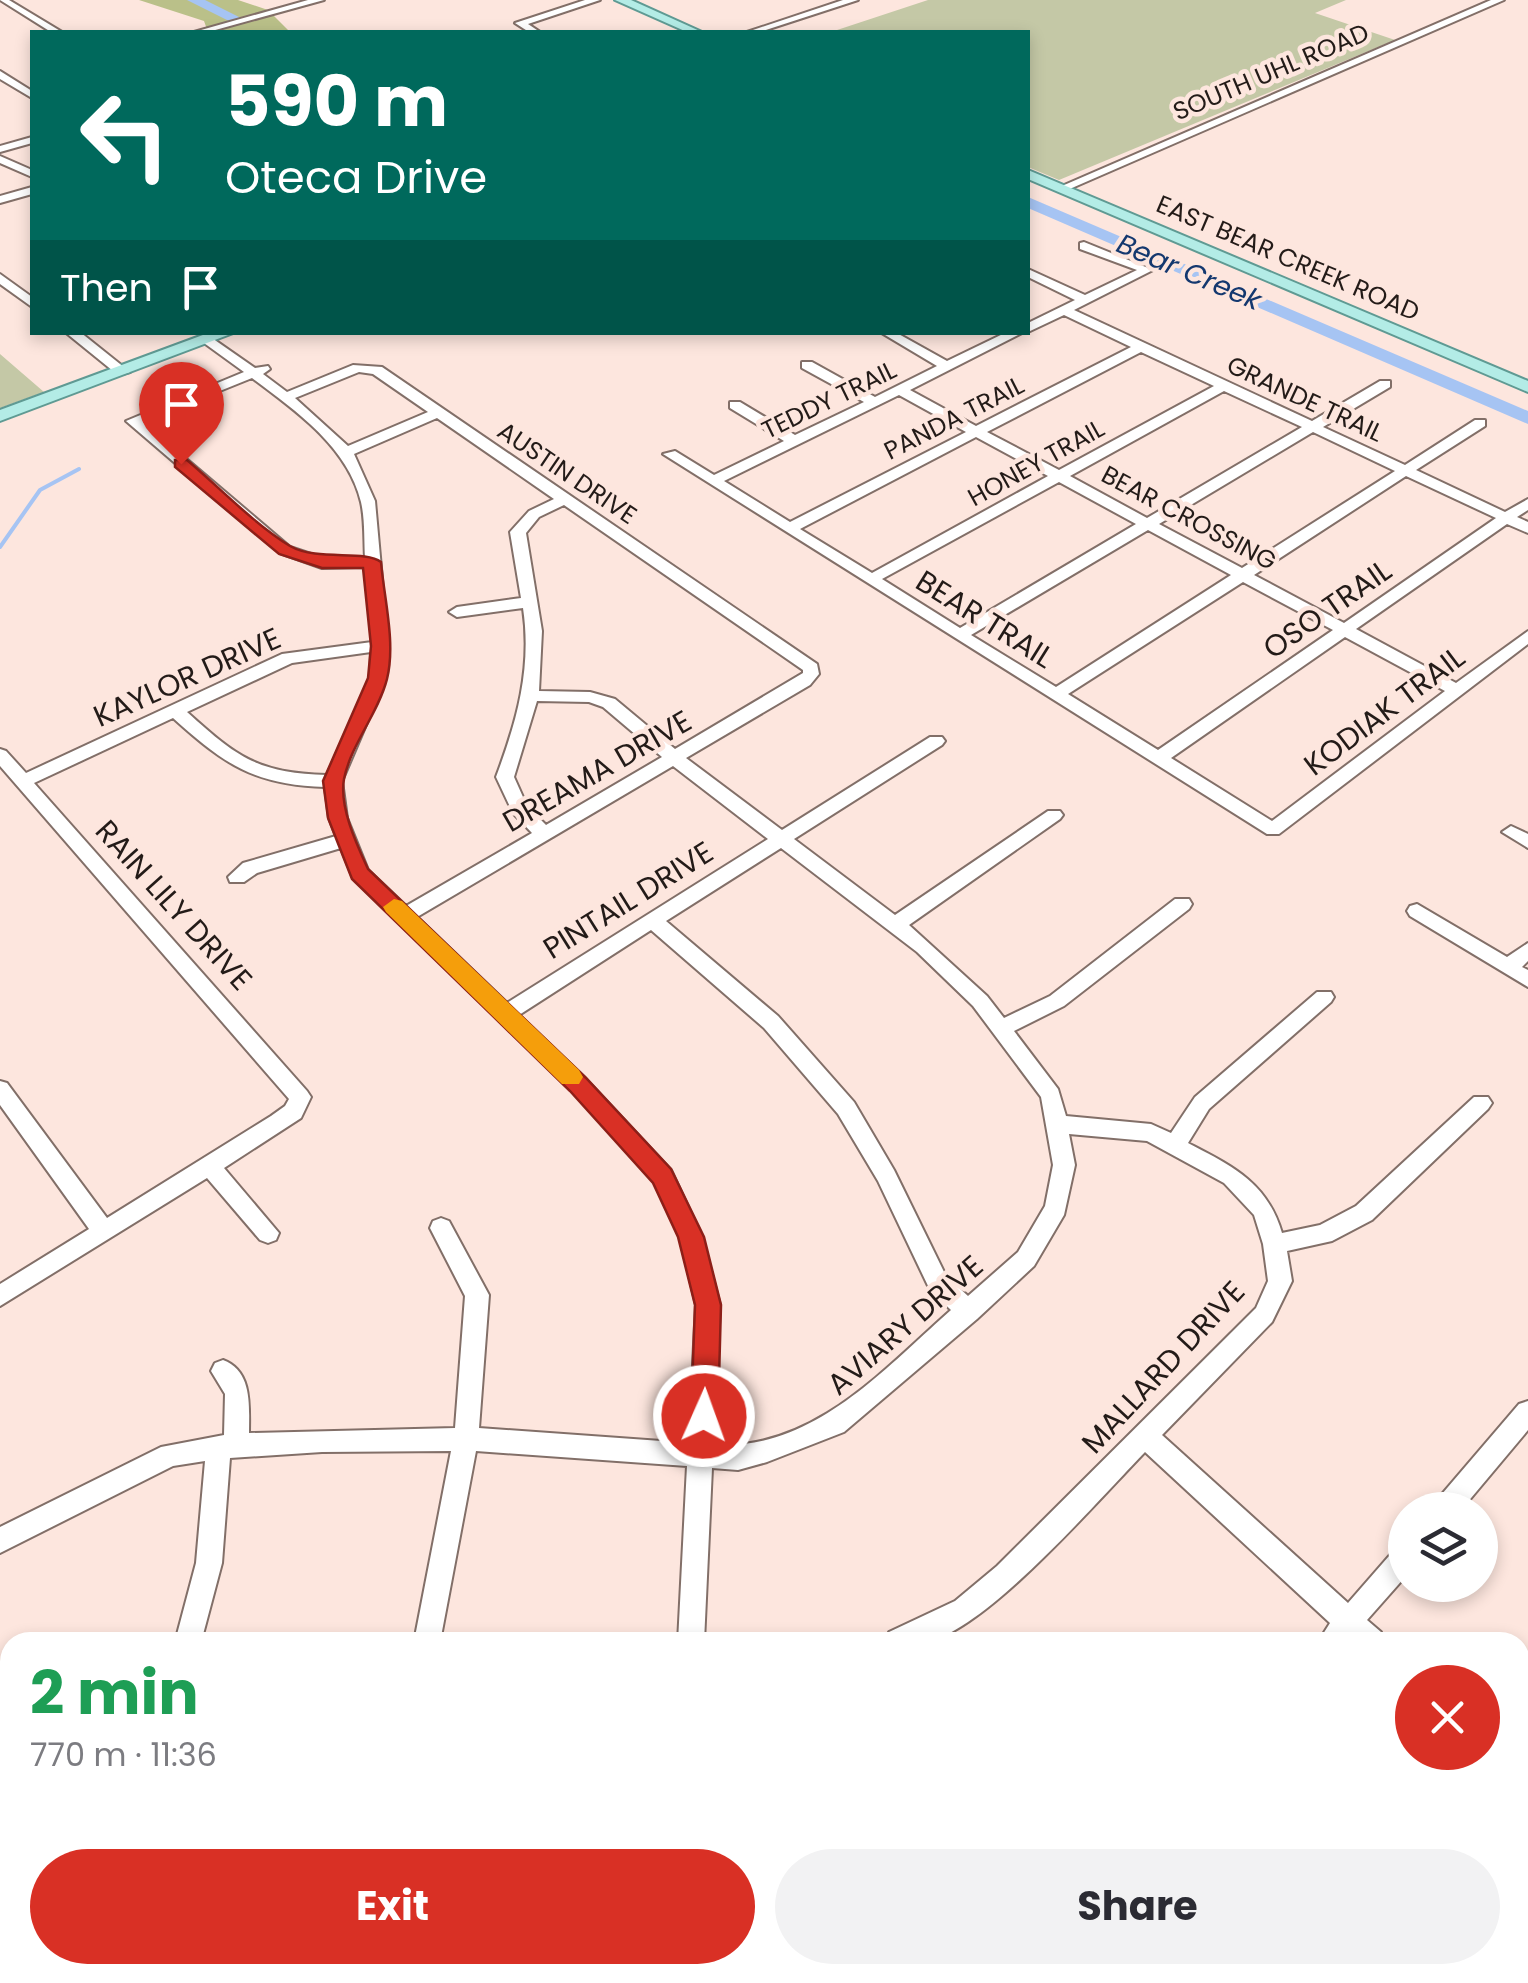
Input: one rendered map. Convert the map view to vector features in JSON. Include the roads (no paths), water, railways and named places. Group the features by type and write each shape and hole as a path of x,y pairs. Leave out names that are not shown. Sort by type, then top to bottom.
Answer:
{"main road":[{"path":"620,0 691,30"},
{"name":"EAST BEAR CREEK ROAD","path":"1030,175 1528,388"},
{"path":"0,416 219,336"}],"street":[{"path":"2,0 54,30"},
{"path":"207,30 318,0"},
{"path":"532,30 520,23 595,0"},
{"path":"758,30 853,0"},
{"path":"1470,0 1487,5"},
{"name":"SOUTH UHL ROAD","path":"1061,189 1499,0"},
{"path":"0,74 30,93"},
{"path":"0,149 30,141"},
{"path":"0,159 30,173"},
{"path":"0,200 30,191"},
{"path":"1030,327 1148,270 1084,246"},
{"path":"1030,274 1085,300"},
{"path":"0,278 30,301"},
{"name":"GRANDE TRAIL","path":"1063,310 1528,528"},
{"path":"81,335 123,372"},
{"path":"888,335 948,366"},
{"name":"TEDDY TRAIL","path":"714,481 1012,335"},
{"path":"219,336 346,452 368,501 380,646 378,678 333,781 346,840 360,873 506,1013 662,1176 691,1237 708,1305 692,1632"},
{"name":"PANDA TRAIL","path":"788,528 1140,348"},
{"path":"807,365 875,402"},
{"name":"AUSTIN DRIVE","path":"286,398 368,367 811,668"},
{"path":"260,370 133,421 285,550 322,563 372,562"},
{"path":"959,635 1386,384"},
{"name":"HONEY TRAIL","path":"870,580 1223,386"},
{"name":"BEAR CROSSING","path":"899,390 1456,690"},
{"path":"735,405 795,441"},
{"path":"346,452 439,412"},
{"path":"1054,696 1480,423"},
{"name":"BEAR TRAIL","path":"670,454 1272,830"},
{"path":"544,834 519,810 505,777 530,713 536,650 518,556 518,532 534,514 565,499"},
{"name":"OSO TRAIL","path":"1157,759 1528,504"},
{"path":"457,612 529,602"},
{"name":"KODIAK TRAIL","path":"1272,830 1528,636"},
{"name":"KAYLOR DRIVE","path":"23,781 288,658 380,646"},
{"name":"DREAMA DRIVE","path":"404,916 804,681 811,668"},
{"name":"AVIARY DRIVE","path":"0,1540 170,1455 227,1447 322,1440 466,1439 738,1458 827,1430 848,1416 1026,1259 1056,1208 1064,1165 1051,1095 1002,1028 924,946 674,758 609,703 590,697 532,696"},
{"path":"176,711 237,766 260,776 288,781 333,781"},
{"name":"PINTAIL DRIVE","path":"506,1013 936,741"},
{"name":"RAIN LILY DRIVE","path":"0,755 300,1096 294,1112 209,1166"},
{"path":"895,924 1054,816"},
{"path":"238,877 250,868 346,840"},
{"path":"1002,1028 1058,1001 1182,904"},
{"path":"1416,911 1528,980"},
{"path":"653,920 770,1022 846,1108 886,1176 938,1283 968,1312"},
{"path":"1508,968 1528,950"},
{"path":"1174,1145 1202,1103 1324,998"},
{"path":"0,1089 104,1231"},
{"path":"1274,1244 1324,1234 1364,1213 1481,1103"},
{"name":"MALLARD DRIVE","path":"919,1632 964,1610 1006,1576 1264,1315 1280,1281 1264,1210 1232,1178 1151,1133 1058,1124"},
{"path":"0,1296 209,1166 268,1233"},
{"path":"430,1632 466,1439 477,1296 441,1228"},
{"path":"191,1632 209,1563 237,1392 223,1372"},
{"path":"1460,1492 1528,1412"},
{"path":"1147,1437 1340,1632 1388,1577"}],"waterway":[{"name":"Bear Creek","path":"194,0 238,20"},
{"name":"Bear Creek","path":"1030,203 1351,342"},
{"name":"Bear Creek","path":"1359,345 1528,418"},
{"path":"0,547 40,490 79,469"}]}
